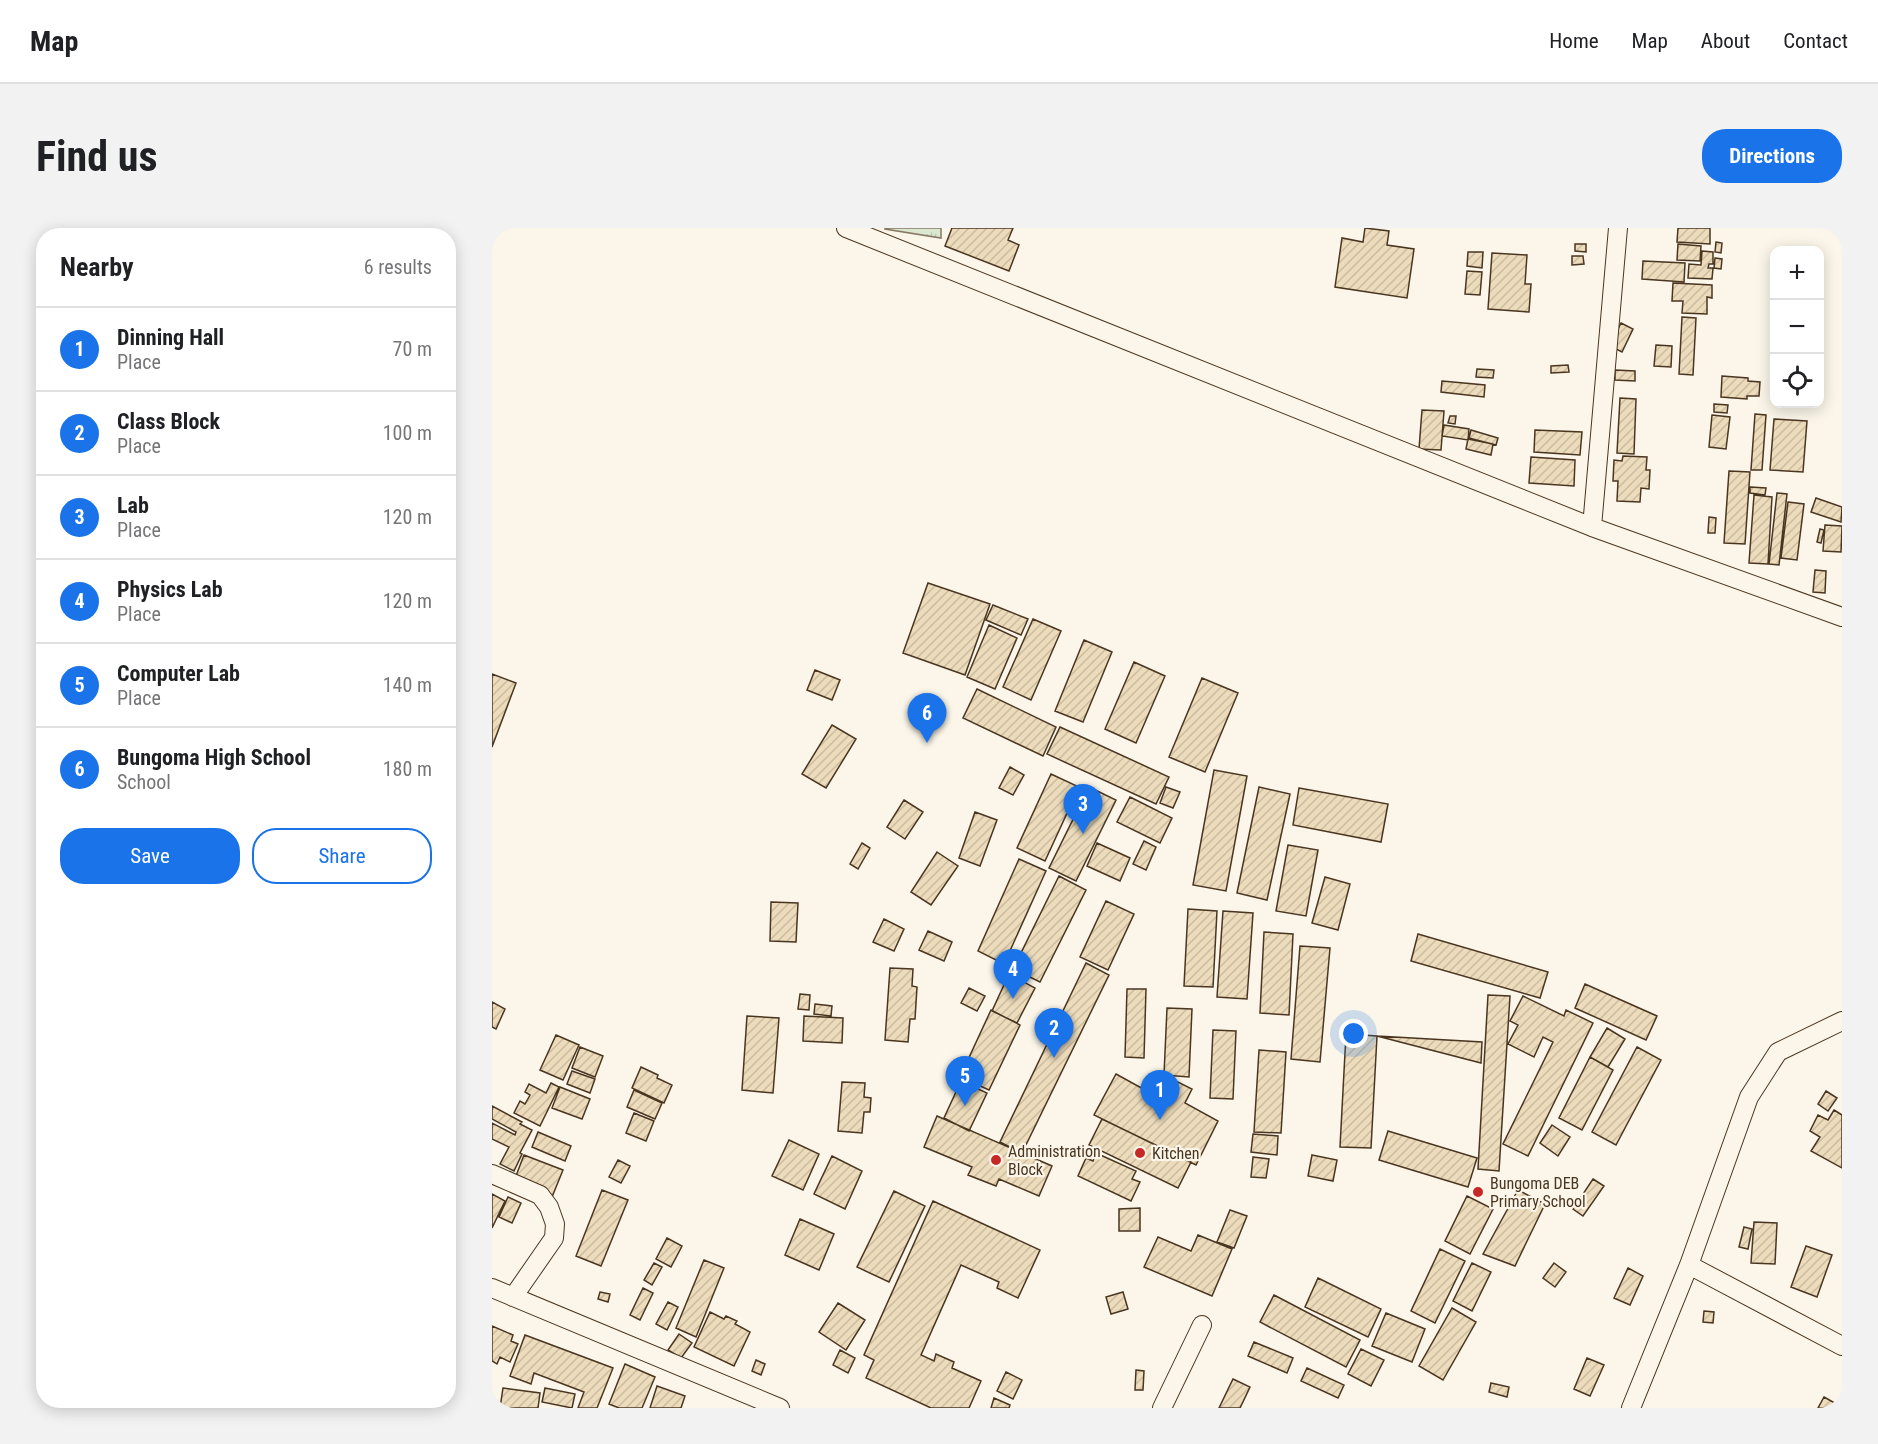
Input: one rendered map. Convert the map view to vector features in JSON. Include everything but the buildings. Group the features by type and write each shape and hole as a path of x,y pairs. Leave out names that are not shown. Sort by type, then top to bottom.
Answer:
{"street":[{"path":"846,228 1592,527 1842,616"},
{"path":"1592,527 1618,228"},
{"path":"1631,1408 1689,1265 1749,1097 1778,1052 1842,1021"},
{"path":"492,1174 540,1195 549,1207 555,1224 554,1238 513,1298"},
{"path":"1689,1265 1842,1346"},
{"path":"492,1288 780,1408"},
{"path":"1162,1408 1202,1325"}],"green space":[{"path":"941,228 941,238 885,229"}],"place":[{"name":"Bungoma High School","path":"927,743"},
{"name":"Lab","path":"1083,834"},
{"name":"Physics Lab","path":"1013,999"},
{"name":"Class Block","path":"1054,1058"},
{"name":"Computer Lab","path":"965,1106"},
{"name":"Dinning Hall","path":"1160,1120"},
{"name":"Kitchen","path":"1140,1153"},
{"name":"Administration Block","path":"996,1160"},
{"name":"Bungoma DEB Primary School","path":"1478,1192"}]}
